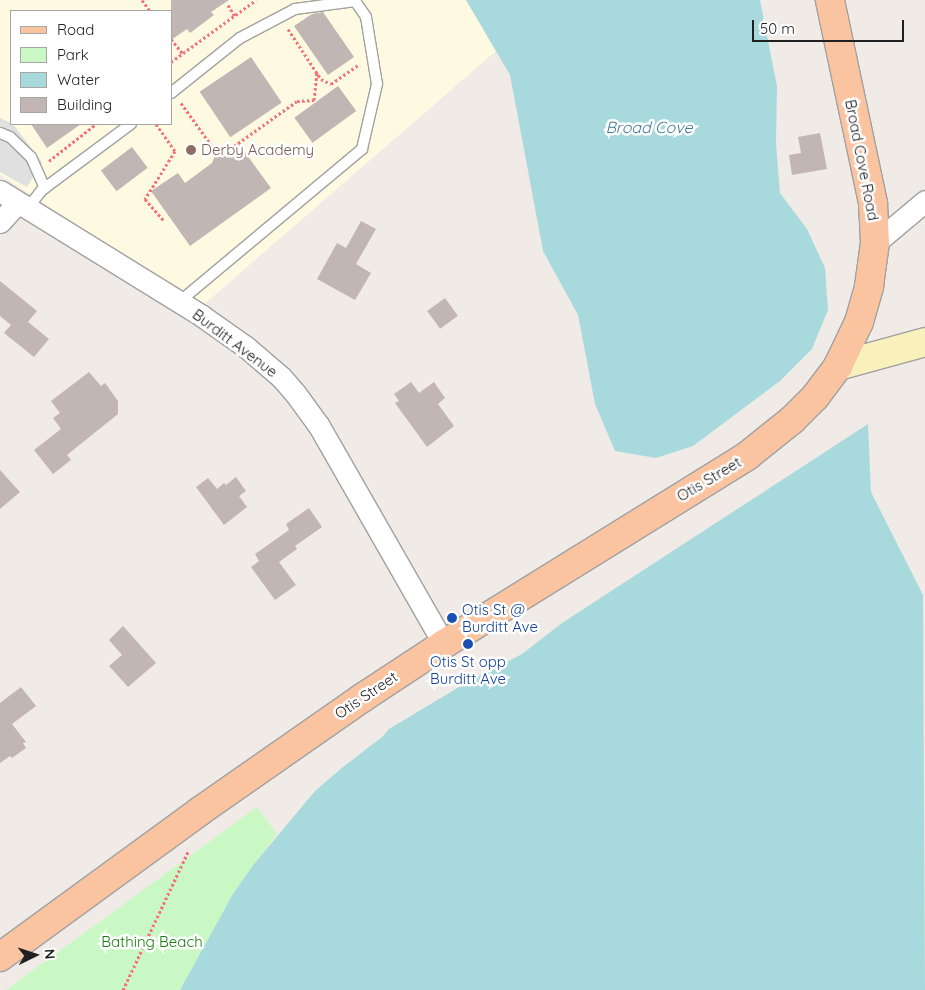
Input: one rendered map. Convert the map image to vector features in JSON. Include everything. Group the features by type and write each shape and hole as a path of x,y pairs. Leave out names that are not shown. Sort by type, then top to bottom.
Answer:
{"main road":[{"name":"Broad Cove Road","path":"747,456 792,420 815,397 838,366 859,322 869,286 875,242 873,203 830,0"},
{"name":"Otis Street","path":"0,957 192,817 354,703 444,644 747,456"}],"street":[{"path":"0,222 15,201"},
{"name":"Burditt Avenue","path":"15,201 179,302 246,347 295,393 319,426 444,644"},
{"path":"875,242 925,201"},
{"path":"838,366 925,342"}],"lane":[{"path":"172,92 240,38 295,9 355,0 366,17 376,84 362,150 179,302"},
{"path":"15,201 45,188 130,125"},
{"path":"0,133 10,137 31,158 45,188"}],"path":[{"path":"172,61 256,0"},
{"path":"228,6 240,23"},
{"path":"279,16 321,78 331,84 372,56"},
{"path":"172,40 183,54"},
{"path":"181,103 214,149 230,149 297,101 314,100 317,72"},
{"path":"47,162 95,125"},
{"path":"157,125 175,151 146,199 164,221"},
{"path":"124,990 189,849 192,817"}],"shaded area":[{"name":"Derby Academy","path":"0,0 466,0 496,51 202,306 0,175"},
{"path":"0,118 10,123 10,125 14,125 42,162 27,187 0,172"}],"green space":[{"name":"Bathing Beach","path":"257,807 277,834 254,864 180,990 6,990"}],"water":[{"name":"Broad Cove","path":"466,0 760,0 777,86 776,143 780,193 807,229 825,268 828,310 812,349 780,381 693,446 656,458 615,451 595,404 578,315 543,251 510,75"},
{"path":"868,424 871,492 923,595 925,990 180,990 233,894 254,864 315,791 382,737 389,729 464,684 522,654 562,623"}],"building":[{"path":"171,0 229,0 211,12 214,15 190,33 187,29 172,39"},
{"path":"323,12 354,57 328,75 294,26 312,14"},
{"path":"251,57 282,103 230,137 200,92"},
{"path":"338,86 356,111 313,143 294,118"},
{"path":"32,125 80,125 47,148"},
{"path":"820,133 827,169 792,175 789,155 801,153 798,137"},
{"path":"239,144 271,188 190,246 151,191 178,173 185,183 212,163 217,151"},
{"path":"132,147 148,168 117,191 101,170"},
{"path":"361,221 376,229 356,264 371,273 355,300 317,279 337,243 346,248"},
{"path":"0,281 37,311 28,322 49,339 34,357 4,333 11,325 0,316"},
{"path":"445,298 458,316 440,329 427,311"},
{"path":"89,372 101,386 105,383 118,401 118,414 67,455 71,460 53,474 34,450 61,429 53,418 60,413 51,401"},
{"path":"411,382 419,393 434,382 445,398 438,404 454,426 427,447 395,403 399,401 394,394"},
{"path":"0,470 20,492 0,509"},
{"path":"236,477 246,491 239,496 247,507 224,525 196,487 208,478 217,489"},
{"path":"309,508 322,527 295,546 297,549 279,562 296,585 275,600 251,567 259,561 255,554 289,530 286,524"},
{"path":"123,626 156,663 128,687 109,666 122,655 109,640"},
{"path":"21,687 36,706 12,724 26,742 23,743 26,748 12,758 10,756 0,763 0,703"}],"place":[{"name":"Derby Academy","path":"191,150"},
{"name":"Otis St @ Burditt Ave","path":"452,618"},
{"name":"Otis St opp Burditt Ave","path":"468,644"}]}
